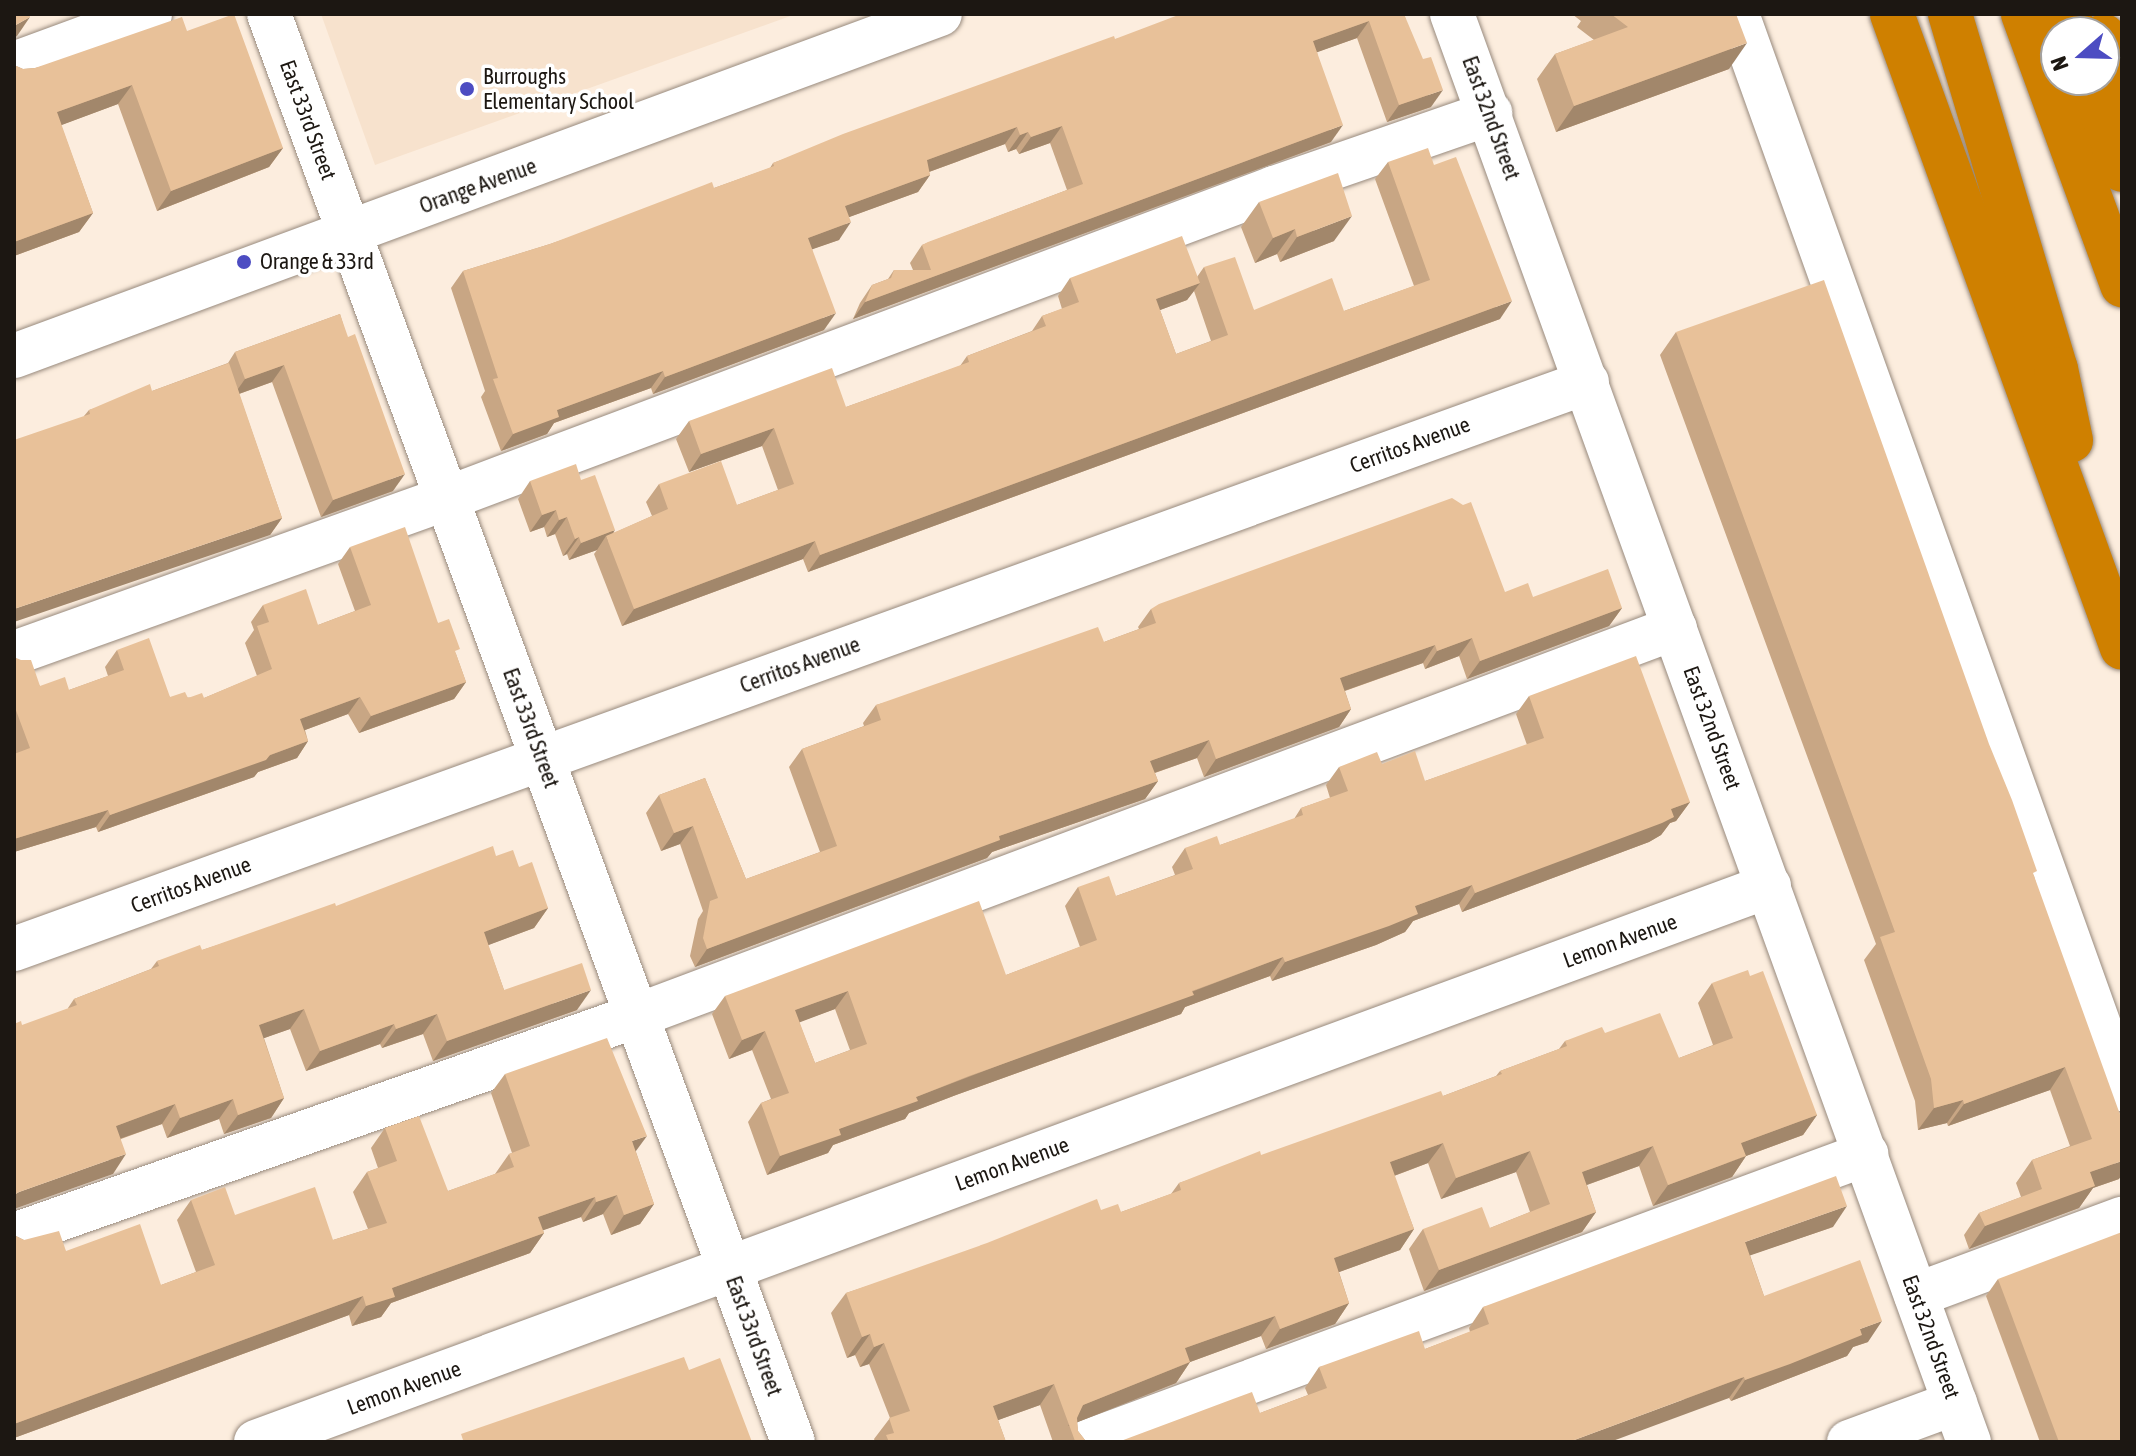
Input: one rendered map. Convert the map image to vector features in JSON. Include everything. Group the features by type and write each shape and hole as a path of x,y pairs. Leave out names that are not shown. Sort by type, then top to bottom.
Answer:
{"highway":[{"path":"1892,14 2122,648"},
{"path":"1950,14 2065,401 2088,553"},
{"path":"2023,14 2122,285"},
{"path":"2097,96 2122,170"}],"street":[{"path":"14,64 150,14"},
{"name":"East 33rd Street","path":"269,14 793,1442"},
{"name":"Orange Avenue","path":"14,356 940,14"},
{"name":"East 32nd Street","path":"1452,14 1962,1422"},
{"path":"1737,14 2122,1089"},
{"path":"14,653 448,498 1274,188 1490,113"},
{"name":"Cerritos Avenue","path":"14,949 1587,382"},
{"path":"14,1235 636,1016 1675,628"},
{"name":"Lemon Avenue","path":"256,1442 1769,886"},
{"path":"1087,1442 1866,1154"},
{"path":"1916,1295 2122,1219"},
{"path":"1849,1442 1962,1422"}],"shaded area":[{"name":"Burroughs Elementary School","path":"321,14 796,14 375,165"}],"building":[{"path":"14,14 29,14 30,17 14,26"},
{"path":"234,14 283,148 171,191 132,85 57,112 93,213 14,242 14,65 23,69 35,68 182,17 187,31"},
{"path":"1181,14 1404,14 1423,59 1431,57 1443,90 1399,105 1369,21 1313,41 1343,125 865,302 872,285 891,278 894,270 931,270 922,245 1083,184 1062,126 1031,137 1028,132 1020,135 1017,127 927,160 930,175 845,206 851,222 808,238 836,313 665,377 663,371 557,410 559,417 513,434 493,379 498,378 463,271 550,244 712,182 714,188 774,166 773,163 843,134"},
{"path":"1611,14 1736,14 1747,43 1574,106 1555,54 1628,27"},
{"path":"1428,148 1434,165 1456,157 1512,301 820,555 815,541 634,609 606,536 668,509 659,484 721,461 737,505 794,484 774,428 701,454 689,421 832,368 846,407 969,362 967,356 1046,326 1042,316 1079,302 1070,278 1182,236 1200,283 1156,299 1176,354 1228,335 1204,267 1235,257 1254,310 1332,278 1344,311 1430,280 1388,162"},
{"path":"1338,173 1352,216 1297,237 1295,229 1273,238 1259,202"},
{"path":"1824,280 1989,744 2012,800 2037,871 2033,873 2122,1120 2122,1161 2090,1172 2095,1186 1985,1226 1979,1213 2042,1189 2032,1160 2092,1139 2065,1067 1964,1104 1963,1100 1934,1108 1931,1079 1880,937 1895,932 1676,332"},
{"path":"340,314 348,337 355,334 405,474 333,500 284,365 245,379 235,352"},
{"path":"229,363 282,518 14,609 14,440 90,414 89,410 150,384 152,391"},
{"path":"576,464 581,480 595,475 615,530 581,543 579,537 575,539 567,517 559,520 556,510 542,515 530,481"},
{"path":"1452,498 1463,505 1471,502 1505,592 1528,583 1533,597 1608,569 1622,608 1480,661 1472,638 1437,651 1435,645 1340,678 1351,709 1216,759 1209,740 1150,761 1158,781 999,836 1000,840 707,949 703,938 710,901 718,898 693,826 674,833 659,795 705,778 746,879 837,846 802,749 881,720 876,705 1098,627 1104,642 1156,623 1151,609 1159,604"},
{"path":"405,527 438,623 449,619 460,649 455,651 466,682 371,716 360,697 300,719 308,741 270,755 266,760 110,815 108,810 14,839 14,754 30,748 14,705 14,657 31,660 40,686 65,677 69,690 124,670 117,650 149,638 170,697 185,692 188,698 202,693 204,698 272,669 257,626 269,622 263,605 306,589 318,625 371,605 350,547"},
{"path":"1636,656 1690,802 1671,809 1674,817 1662,823 1475,893 1472,885 1415,906 1418,914 1389,926 1285,962 1283,957 1192,991 1194,995 969,1076 916,1097 918,1101 839,1129 841,1135 780,1156 761,1103 789,1093 765,1031 742,1040 725,996 979,901 1006,975 1097,940 1078,887 1109,876 1116,896 1193,869 1185,848 1217,836 1220,845 1303,815 1301,808 1348,791 1339,767 1377,752 1382,764 1415,751 1425,781 1544,738 1529,696","holes":["848,991 867,1044 815,1063 795,1010"]},
{"path":"493,846 496,856 513,850 519,867 532,862 548,908 484,932 504,990 582,963 591,990 447,1041 437,1014 396,1029 394,1024 320,1051 304,1009 259,1025 284,1098 238,1115 233,1099 180,1118 175,1104 116,1126 126,1154 14,1195 14,1024 21,1021 22,1025 77,1005 74,999 159,966 157,961 200,945 202,950 335,903 336,906"},
{"path":"1748,970 1750,976 1763,971 1817,1115 1741,1143 1746,1156 1668,1185 1653,1146 1582,1172 1596,1212 1439,1270 1423,1229 1482,1207 1490,1228 1550,1204 1530,1151 1456,1178 1443,1143 1390,1162 1414,1229 1334,1258 1349,1303 1280,1329 1275,1316 1185,1348 1190,1362 1083,1405 1077,1418 1078,1431 1089,1442 1071,1442 1075,1441 1054,1384 993,1406 1006,1442 889,1442 886,1435 894,1433 889,1418 910,1411 884,1343 874,1347 870,1334 862,1337 846,1293 987,1243 1097,1199 1101,1210 1118,1204 1121,1212 1181,1190 1179,1183 1260,1151 1261,1155 1441,1091 1443,1096 1502,1074 1500,1071 1567,1046 1565,1041 1602,1027 1605,1033 1660,1013 1679,1058 1733,1038 1712,983"},
{"path":"607,1038 647,1136 632,1141 654,1204 624,1215 617,1195 596,1202 595,1197 538,1217 544,1233 392,1288 395,1297 366,1306 363,1296 14,1424 14,1235 24,1240 59,1231 66,1251 140,1224 161,1285 215,1265 191,1200 225,1187 235,1215 315,1187 333,1240 387,1223 367,1172 397,1161 385,1128 419,1116 448,1191 514,1167 509,1154 530,1146 505,1074"},
{"path":"1836,1176 1847,1206 1745,1242 1764,1296 1860,1260 1882,1321 1860,1329 1862,1335 1790,1364 1745,1380 1744,1377 1569,1442 1118,1442 1252,1392 1260,1413 1327,1388 1319,1367 1419,1331 1425,1349 1489,1324 1483,1307"},
{"path":"2122,1232 2122,1442 2059,1442 1998,1279"},
{"path":"684,1357 689,1370 720,1358 752,1442 456,1442 463,1440 461,1434"}],"place":[{"name":"Burroughs Elementary School","path":"467,89"},
{"name":"Orange & 33rd","path":"244,262"}]}
